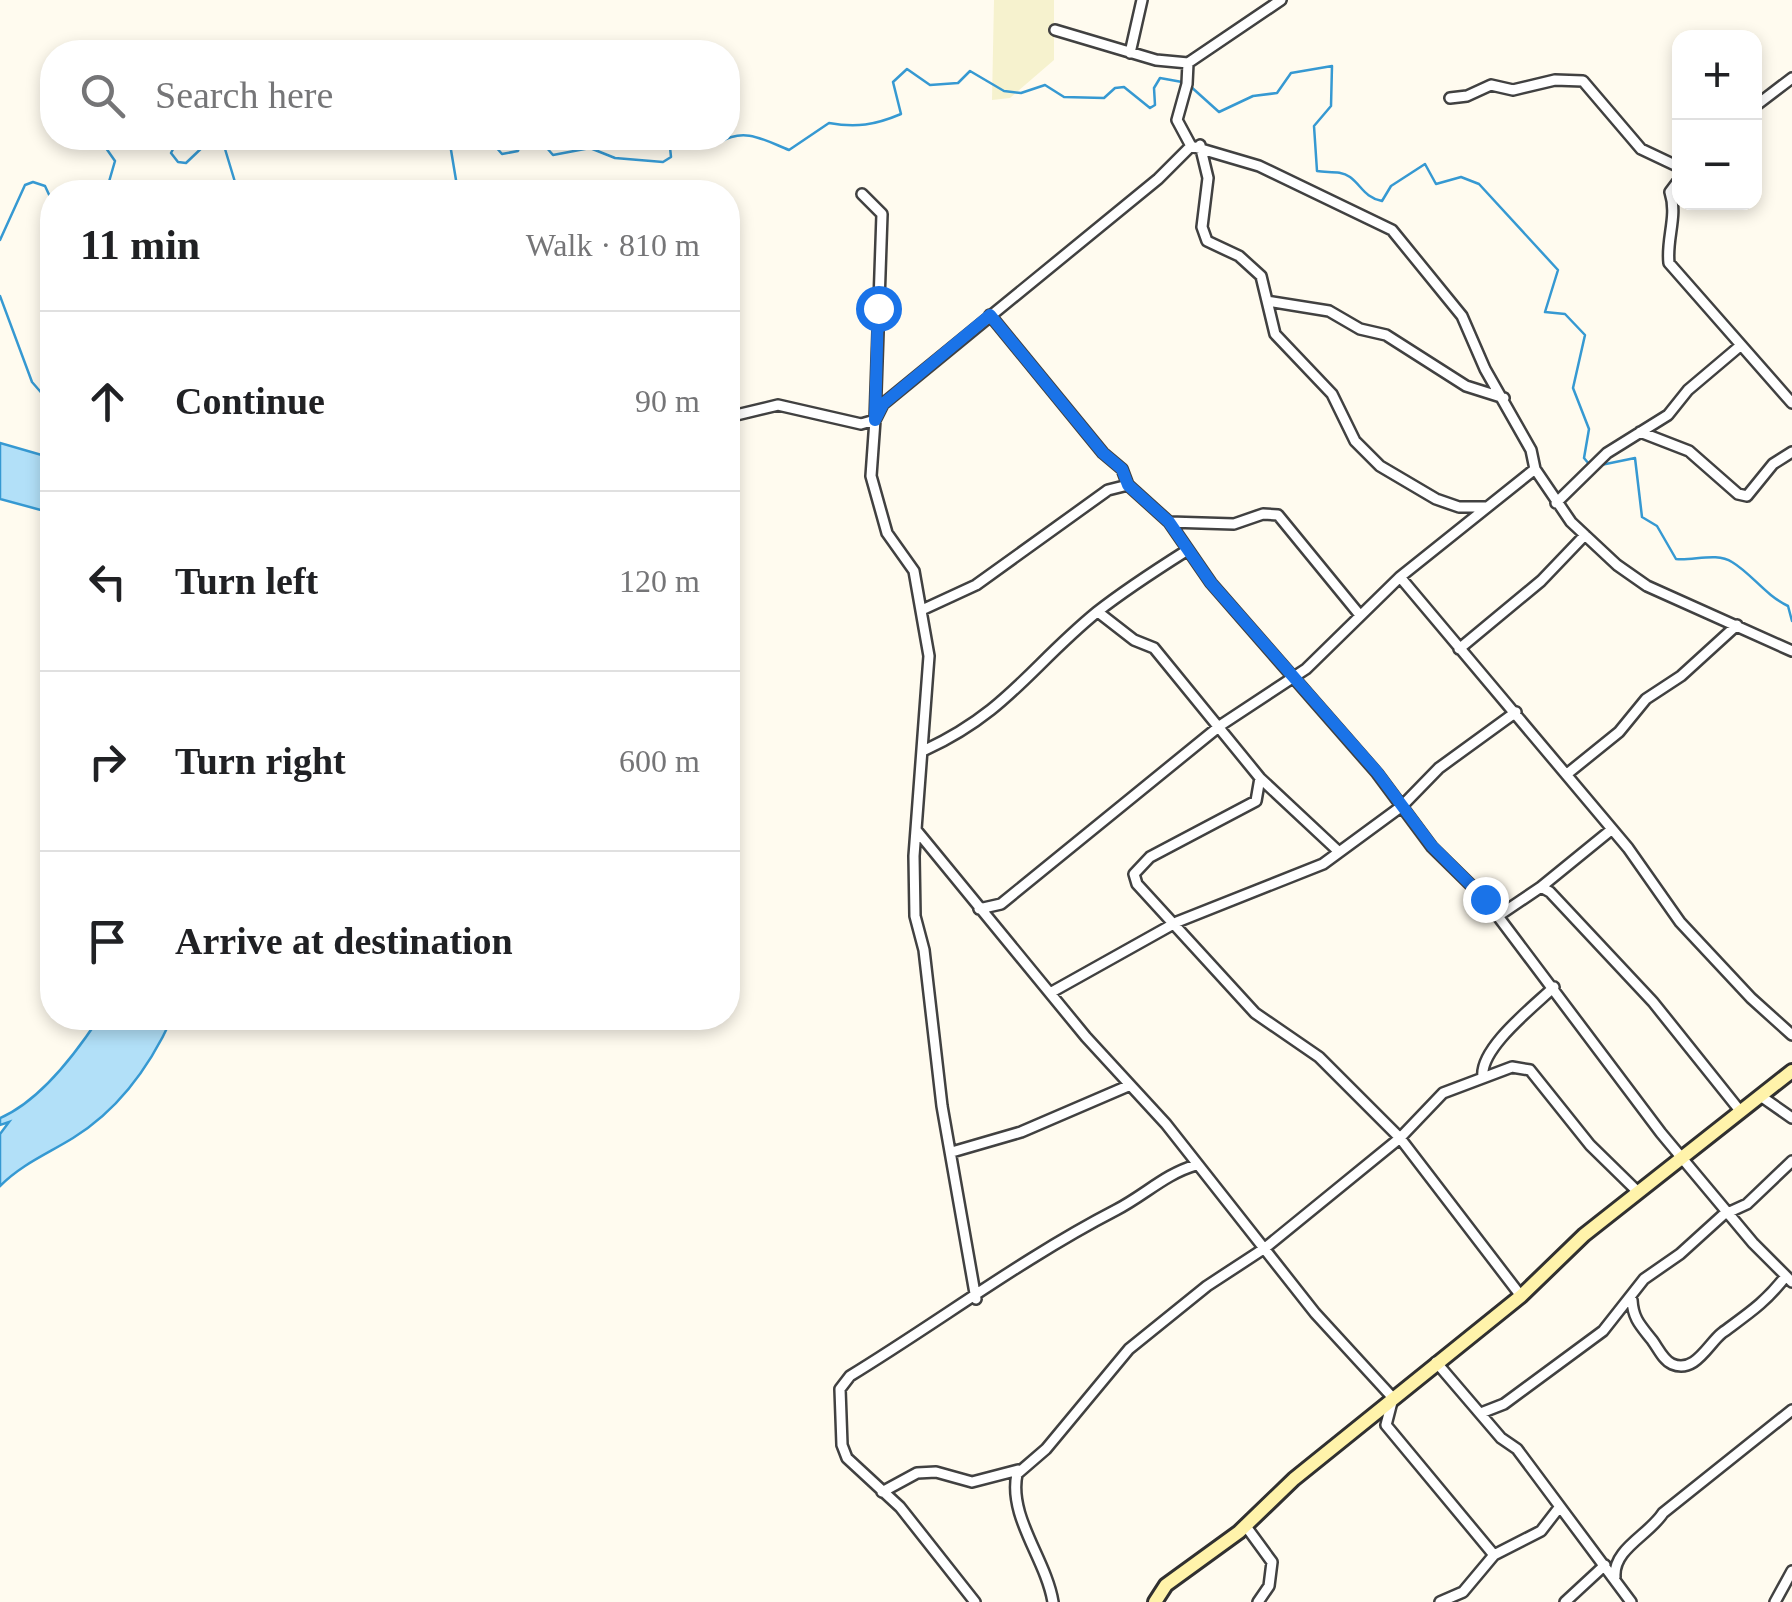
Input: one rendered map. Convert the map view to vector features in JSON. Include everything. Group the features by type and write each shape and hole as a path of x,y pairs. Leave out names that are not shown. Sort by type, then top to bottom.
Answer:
{"street":[{"path":"1130,54 1142,0"},
{"path":"1055,30 1130,54 1188,63 1281,0"},
{"path":"1188,63 1177,120 1196,146 1208,178 1202,227 1208,241 1239,256 1262,276 1275,334 1332,394 1356,442 1380,466 1436,498 1460,507 1486,507"},
{"path":"1762,100 1792,78"},
{"path":"1450,98 1467,96 1491,85 1513,90 1555,80 1583,80 1640,149 1672,164"},
{"path":"740,414 778,405 861,424 875,420 883,404 1196,146"},
{"path":"1196,146 1259,166 1392,230 1462,316 1531,450 1535,469 1556,503 1585,535 1647,586 1792,651"},
{"path":"862,194 882,214 871,476 888,533 914,571 924,609 929,656 915,916 924,950 976,1298"},
{"path":"1674,210 1667,244 1670,263 1792,404"},
{"path":"1267,300 1329,311 1360,330 1386,335 1466,386 1504,398"},
{"path":"990,315 1103,453 1122,469 1128,485 1169,522 1186,551 1432,846 1498,916 1680,1156 1732,1213 1753,1243 1789,1279 1754,1314 1724,1332 1702,1358 1683,1365 1663,1357 1637,1322 1632,1300"},
{"path":"1556,503 1599,462 1668,415 1688,390 1740,346"},
{"path":"1640,432 1689,452 1738,494 1747,496 1773,464 1792,452"},
{"path":"979,909 1000,904 1221,725 1292,678 1400,577 1535,469"},
{"path":"924,609 976,585 1108,490 1128,485"},
{"path":"1169,522 1234,524 1264,514 1278,515 1360,614"},
{"path":"1460,649 1541,581 1585,535"},
{"path":"925,750 968,730 1006,702 1098,612 1186,551"},
{"path":"1400,577 1612,830 1680,922 1751,998 1792,1035"},
{"path":"1098,612 1134,640 1154,648 1221,725 1260,778 1337,850"},
{"path":"1566,774 1619,732 1646,699 1681,676 1736,624"},
{"path":"1050,992 1173,924 1322,864 1402,806 1439,768 1516,712"},
{"path":"1260,778 1256,800 1139,866 1134,874 1137,884 1255,1013 1319,1056 1400,1138 1478,1246 1521,1296"},
{"path":"1498,916 1612,830"},
{"path":"917,831 1266,1248 1315,1314 1393,1398"},
{"path":"1541,887 1654,1002 1741,1112"},
{"path":"1483,1077 1488,1048 1554,987"},
{"path":"882,1492 917,1472 972,1482 1021,1470 1046,1449 1129,1349 1207,1286 1266,1248 1400,1138 1444,1093 1483,1077 1512,1067 1530,1070 1590,1145 1638,1191"},
{"path":"1155,1602 1166,1584 1245,1525 1436,1362 1521,1296 1680,1156 1792,1071"},
{"path":"952,1152 1021,1132 1128,1086"},
{"path":"1762,1097 1792,1118"},
{"path":"1480,1413 1504,1404 1603,1331 1632,1300 1644,1278 1732,1213 1792,1161"},
{"path":"975,1602 920,1532 847,1458 840,1427 840,1388 850,1376 976,1298 1014,1266 1119,1208 1175,1171 1196,1165"},
{"path":"1436,1362 1501,1438 1518,1450 1630,1602"},
{"path":"1393,1398 1386,1425 1494,1555"},
{"path":"1615,1578 1622,1554 1651,1532 1662,1513 1791,1416"},
{"path":"1021,1470 1014,1486 1015,1500 1040,1552 1054,1602"},
{"path":"1440,1602 1463,1592 1494,1555 1540,1531 1558,1509"},
{"path":"1245,1525 1272,1562 1269,1586 1258,1602"},
{"path":"1565,1602 1605,1565"},
{"path":"1775,1602 1792,1571"}],"shaded area":[{"path":"994,0 1054,0 1054,60 1010,98 992,100"}],"water":[{"path":"0,443 40,455 40,510 0,499"},
{"path":"90,1030 166,1030 143,1069 105,1114 0,1186 0,1134 9,1122 0,1125 0,1118 29,1100 68,1061"}],"waterway":[{"path":"1189,85 1219,112 1253,96 1277,93 1291,73 1332,66 1331,106 1314,126 1317,171 1346,175 1367,194 1382,201 1391,186 1425,164 1436,184 1461,177 1479,184 1558,270 1545,312 1565,314 1585,335 1573,388 1589,429 1584,458 1589,464"},
{"path":"740,136 763,139 789,150 829,123 857,125 892,118 901,114 893,82 907,69 930,85 958,83 970,71 1004,91 1021,93 1045,85 1064,97 1104,98 1115,88 1124,87 1150,108 1155,105 1154,88 1160,78 1182,82"},
{"path":"107,150 115,161 109,180"},
{"path":"173,150 178,162 186,163 200,150"},
{"path":"225,150 234,180"},
{"path":"451,150 456,180"},
{"path":"498,150 502,154 518,150"},
{"path":"549,150 553,155 579,150"},
{"path":"595,150 615,158 663,162 671,157 670,150"},
{"path":"0,240 25,185 40,184"},
{"path":"0,296 32,382 40,391"},
{"path":"1596,466 1635,458 1642,517 1657,526 1676,559 1712,557 1732,562 1788,606 1792,621"}],"route":[{"path":"878,308 875,420 883,404 990,315 1063,399 1103,453 1122,469 1128,485 1169,522 1211,583 1377,772 1432,846 1485,899"}]}
